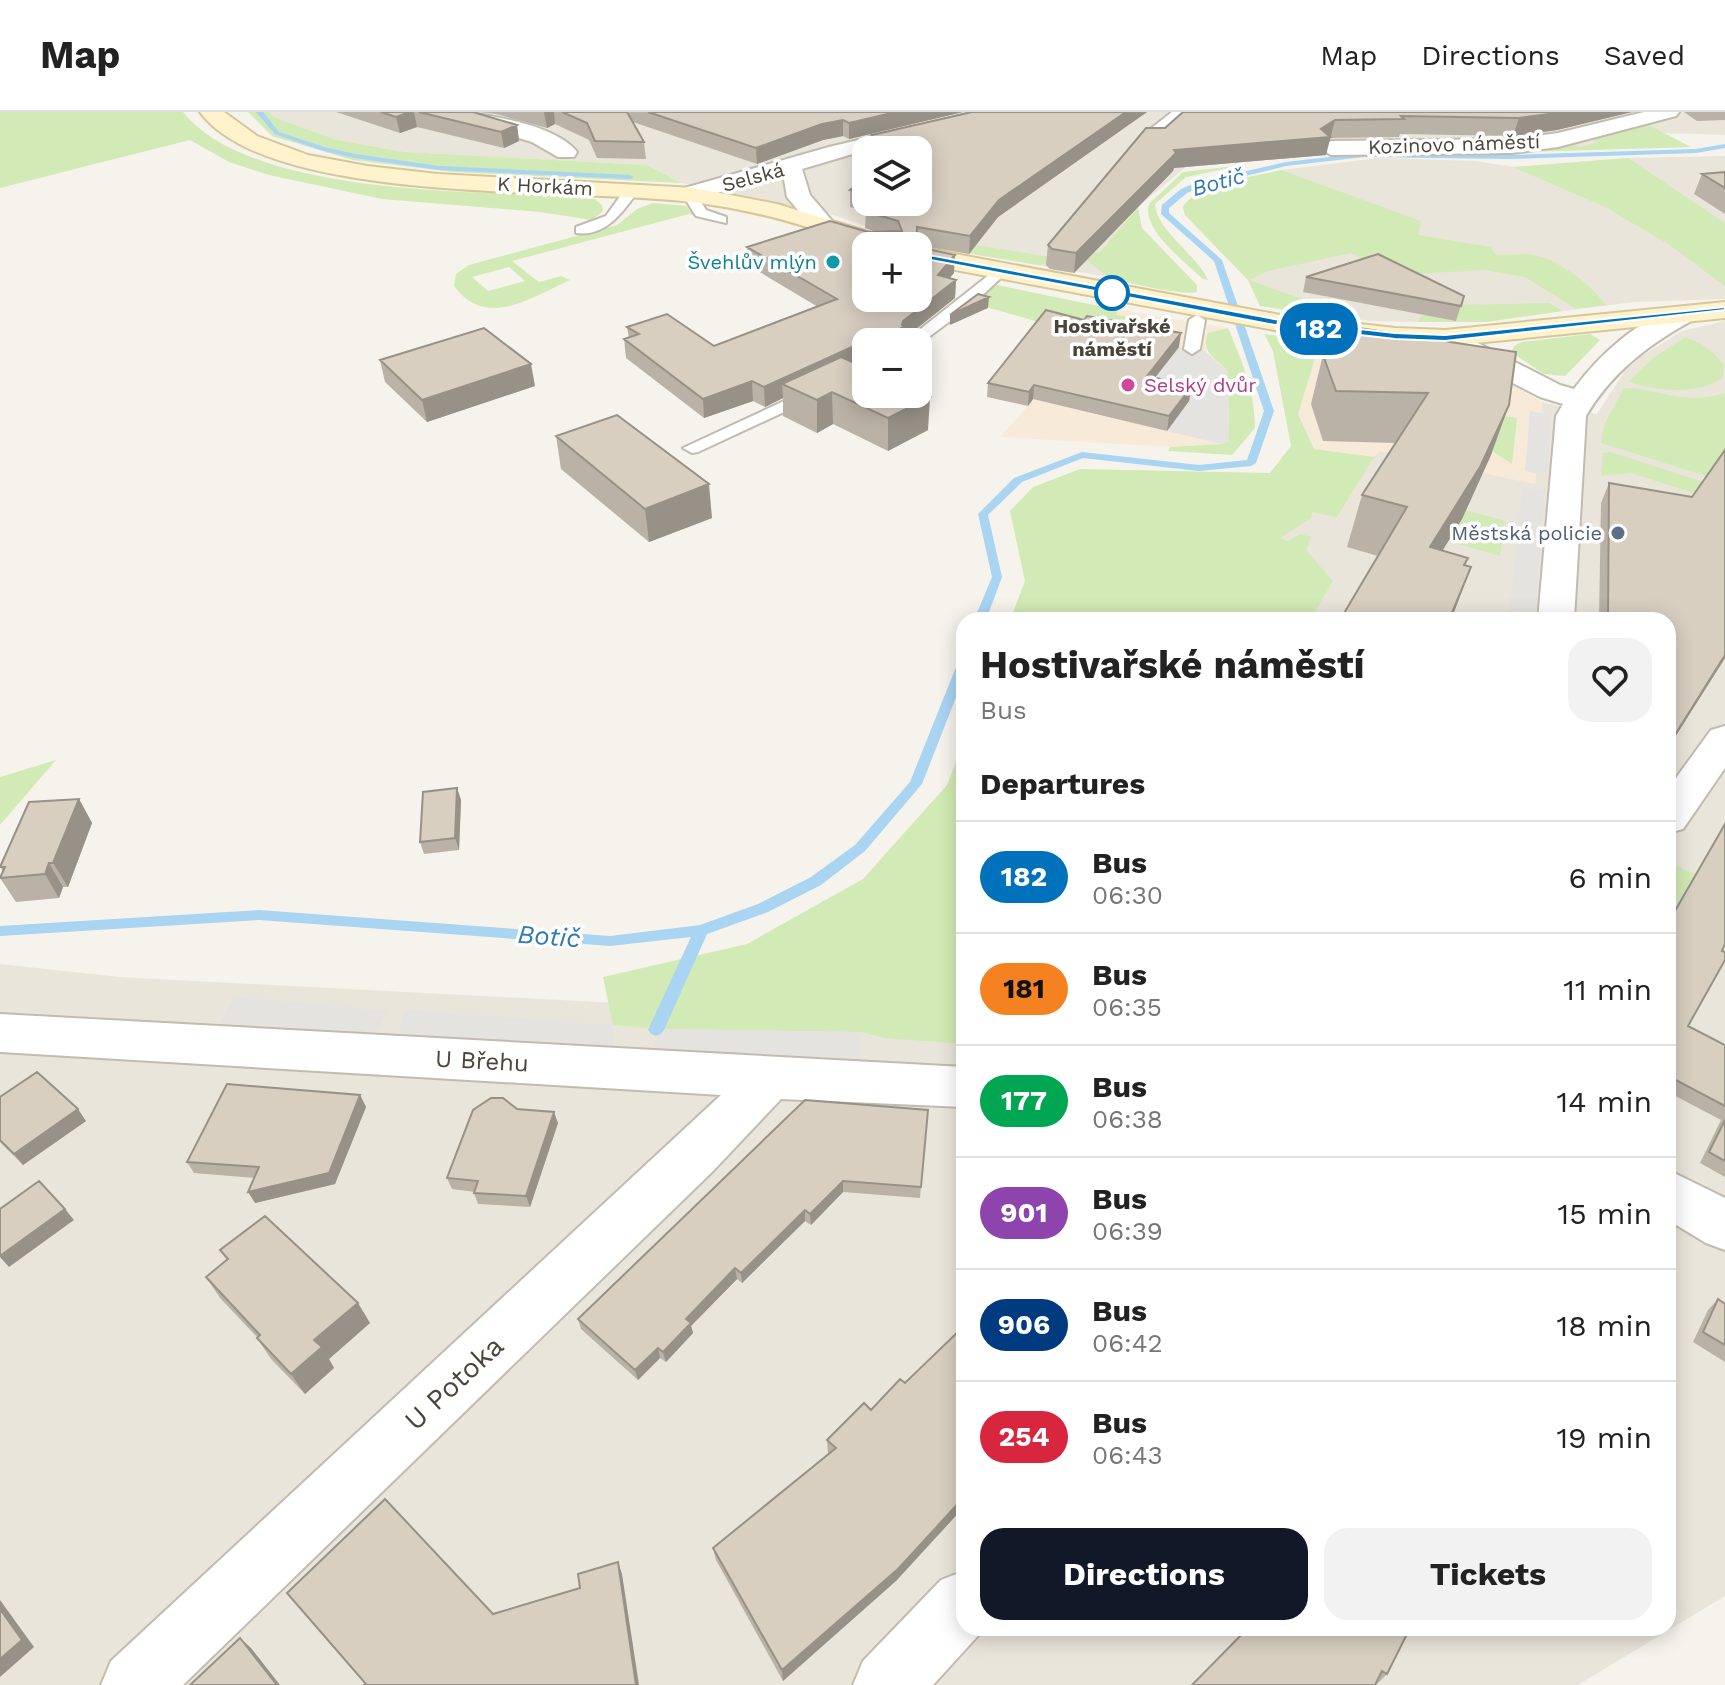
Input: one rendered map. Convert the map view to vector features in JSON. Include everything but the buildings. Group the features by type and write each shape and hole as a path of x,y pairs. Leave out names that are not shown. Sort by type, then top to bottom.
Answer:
{"main road":[{"name":"K Horkám","path":"210,112 237,122 287,155 397,177 689,194 752,202 852,233"},
{"path":"932,258 1209,316 1342,332 1445,338 1725,310"}],"street":[{"path":"454,112 531,134 566,152"},
{"name":"Selská","path":"689,194 1002,112"},
{"path":"1152,139 1185,112"},
{"name":"Kozinovo náměstí","path":"1331,148 1512,146 1558,140 1669,112"},
{"path":"868,120 882,128 937,117"},
{"name":"Selská","path":"752,202 817,160"},
{"name":"Selská","path":"794,174 799,197 822,223"},
{"path":"1557,612 1575,408 1632,345 1681,315"},
{"path":"1445,338 1550,391 1575,408"},
{"path":"1676,808 1725,739"},
{"name":"U Břehu","path":"6,1037 956,1087"},
{"name":"U Potoka","path":"135,1685 684,1166 770,1078"},
{"path":"1676,1198 1725,1226"},
{"path":"887,1685 956,1612"}],"lane":[{"path":"581,230 611,219 631,191"},
{"path":"689,194 701,213 721,220"},
{"path":"931,328 999,272"},
{"path":"1192,349 1209,316"},
{"path":"692,448 852,374"}],"shaded area":[{"path":"270,112 1725,112 1725,135 1665,133 1642,122 1587,137 1599,142 1580,147 1567,142 1335,152 1186,167 1138,207 1100,252 1082,256 1109,277 932,247 932,232 883,232 830,214 681,183 647,165 407,152 337,140 272,117"},
{"path":"1725,156 1725,299 1634,302 1563,311 1550,303 1420,317 1417,322 1371,321 1260,306 1248,280 1185,215 1183,207 1196,193 1214,186 1281,170 1379,158 1476,161 1513,167 1628,158"},
{"path":"1098,306 1228,328 1208,334 1206,351 1221,444 1170,447 1000,437 1028,406"},
{"path":"1725,321 1725,1596 1676,1626 1676,612 1049,612 1272,482 1380,450 1535,484 1542,402 1597,414 1625,371 1642,356 1682,331"},
{"path":"1320,342 1373,350 1452,352 1542,402 1535,484 1380,451 1374,457 1314,449 1298,414"},
{"path":"1179,347 1205,351 1228,372 1229,441 1221,444 1167,431 1189,401 1145,390"},
{"path":"1530,411 1551,415 1547,475 1525,471"},
{"path":"1522,487 1545,491 1536,612 1510,612"},
{"path":"956,828 956,1636 1659,1636 1578,1685 0,1685 0,964 119,977 829,1014"},
{"path":"234,996 387,1011 376,1036 220,1023"},
{"path":"406,1010 613,1025 614,1049 397,1036"},
{"path":"660,1029 861,1032 860,1059 652,1053"}],"green space":[{"path":"0,112 183,112 216,140 261,161 315,175 374,185 435,190 591,196 602,205 603,211 592,220 540,212 382,199 269,175 229,162 190,140 0,188"},
{"path":"248,112 270,112 273,117 337,140 406,152 647,165 681,183 454,172 353,160 272,136"},
{"path":"1643,122 1691,147 1490,153 1567,142 1580,147 1598,142 1585,137"},
{"path":"1628,158 1725,223 1725,286 1668,244 1605,207 1513,167"},
{"path":"1243,165 1186,177 1155,204 1162,223 1208,280 1203,279 1158,234 1148,214 1149,204 1183,172"},
{"path":"1281,170 1421,221 1418,235 1491,247 1495,254 1526,254 1549,260 1581,280 1606,305 1576,309 1525,277 1484,270 1394,275 1351,253 1268,271 1249,280 1319,305 1308,313 1260,306 1248,280 1185,215 1183,207 1190,199 1213,186"},
{"path":"653,203 686,206 692,212 718,222 689,214 512,261 539,282 561,276 570,280 510,306 480,306 454,286 456,274 469,265 617,225 637,209","holes":["509,267 525,281 488,291 472,277"]},
{"path":"1138,207 1142,228 1197,285 1197,292 1138,285 1114,278 1081,255 1100,252"},
{"path":"938,239 1063,259 1039,265 932,247 932,242"},
{"path":"997,285 1118,310 1116,315 1132,317 1121,334 1053,326 979,305 949,320"},
{"path":"1550,303 1563,311 1487,322 1417,322 1420,317 1461,305"},
{"path":"1228,328 1250,389 1255,428 1232,455 1168,451 1170,447 1229,441 1228,372 1210,355 1206,346 1208,333"},
{"path":"1264,334 1320,342 1298,414 1314,449 1374,457 1337,517 1312,512 1311,518 1280,538 1288,541 1300,534 1311,537 1306,550 1333,581 1315,612 1013,612 1025,581 1010,511 1033,487 1080,469 1270,473 1291,446 1273,351"},
{"path":"1590,334 1600,340 1565,376 1544,374 1511,352 1514,346 1522,342"},
{"path":"1684,338 1702,344 1717,356 1724,366 1722,378 1702,387 1676,390 1651,388 1629,381 1653,358"},
{"path":"1624,388 1698,398 1725,393 1725,482 1601,443 1604,425"},
{"path":"1497,415 1517,418 1512,464 1492,451"},
{"path":"1611,452 1725,489 1725,503 1631,473 1601,476 1603,453"},
{"path":"1458,508 1505,521 1500,556 1441,539"},
{"path":"56,760 0,825 0,777"},
{"path":"956,762 956,1043 885,1038 861,1032 660,1029 613,1025 603,977 747,944 863,879 947,785"},
{"path":"1676,866 1695,874 1676,906"}],"waterway":[{"path":"259,112 277,133 322,149 355,156 439,168 630,177"},
{"name":"Botič","path":"983,612 997,577 983,514 1018,480 1082,455 1199,468 1251,463 1269,411 1218,260 1165,214 1165,207 1184,191 1286,164 1364,155 1509,157 1696,151 1725,146"},
{"name":"Botič","path":"701,930 763,908 816,881 860,848 916,784 956,682"},
{"name":"Botič","path":"0,931 259,915 610,941 701,930"},
{"path":"656,1030 701,930"}],"bus line":[{"name":"182","path":"932,258 1280,323 1395,336 1445,338 1725,310"}],"place":[{"name":"Švehlův mlýn","path":"833,262"},
{"name":"Hostivařské náměstí","path":"1112,293"},
{"name":"Selský dvůr","path":"1128,385"},
{"name":"Městská policie","path":"1618,533"}]}
